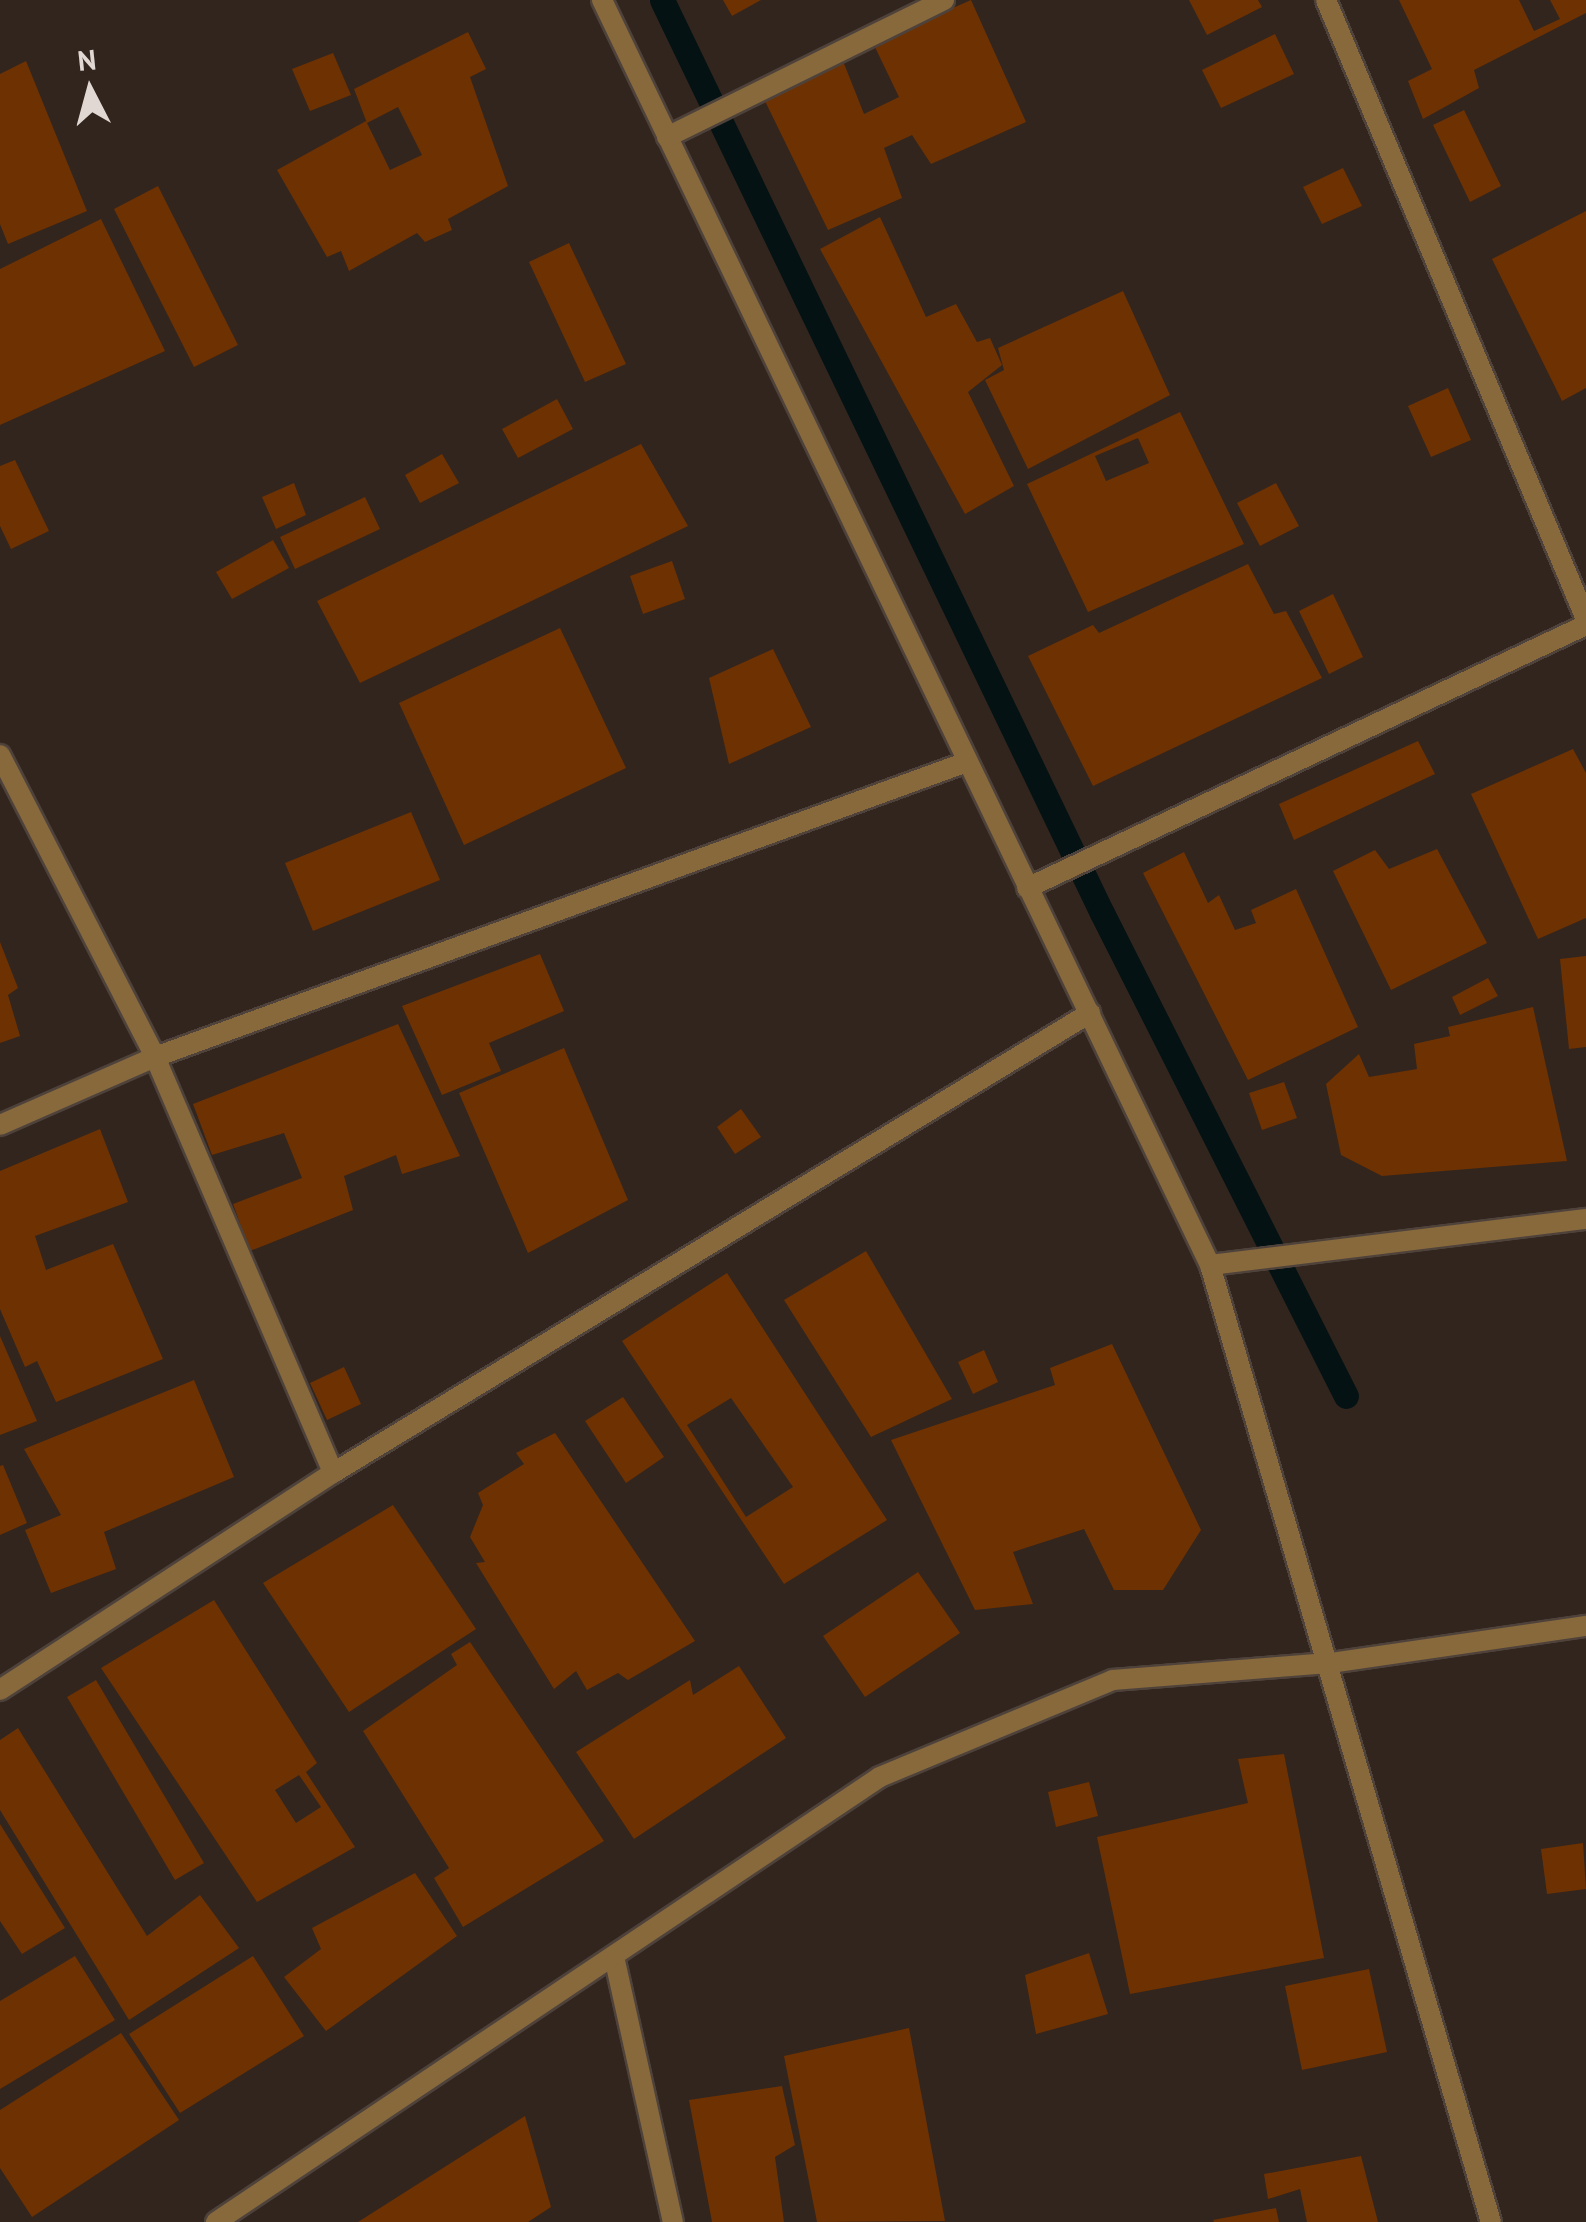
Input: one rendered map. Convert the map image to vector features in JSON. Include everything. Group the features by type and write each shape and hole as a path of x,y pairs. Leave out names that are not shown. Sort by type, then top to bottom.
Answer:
{"street":[{"path":"602,0 964,763 1090,1013 1210,1266 1332,1663 1491,2222"},
{"path":"667,137 944,0"},
{"path":"1027,888 1586,622 1326,0"},
{"path":"0,754 154,1056 333,1473"},
{"path":"0,1125 154,1056 964,763"},
{"path":"0,1690 333,1473 1090,1013"},
{"path":"1210,1266 1586,1219"},
{"path":"216,2222 616,1961 880,1778 1113,1680 1332,1663 1586,1626"},
{"path":"616,1961 673,2222"}],"building":[{"path":"723,0 761,0 732,16"},
{"path":"971,0 1026,122 931,164 912,135 884,148 902,198 828,230 764,99 843,61 864,114 899,97 873,43"},
{"path":"1189,0 1258,0 1262,7 1207,35"},
{"path":"1399,0 1519,0 1534,31 1560,19 1550,0 1586,0 1586,13 1474,70 1479,88 1423,119 1408,81 1432,69"},
{"path":"468,32 486,69 470,77 508,186 448,219 452,230 425,242 417,233 349,271 341,251 327,257 277,170 366,121 390,170 422,155 398,107 367,123 354,89"},
{"path":"1275,34 1294,74 1221,108 1202,70"},
{"path":"333,53 351,95 310,111 292,69"},
{"path":"26,61 87,211 8,244 0,224 0,74"},
{"path":"1464,110 1501,186 1470,202 1433,125"},
{"path":"1343,168 1362,206 1322,224 1303,187"},
{"path":"158,186 238,345 194,367 114,209"},
{"path":"1586,211 1586,388 1562,401 1492,259"},
{"path":"880,217 926,317 956,304 977,342 990,338 1002,365 968,392 1014,486 965,514 820,249"},
{"path":"101,219 165,351 0,425 0,269"},
{"path":"569,243 626,364 585,382 529,262"},
{"path":"1123,291 1170,395 1028,469 985,380 1004,370 998,348"},
{"path":"1448,388 1471,440 1431,457 1408,406"},
{"path":"557,399 573,429 518,458 502,429"},
{"path":"1180,412 1244,544 1088,612 1027,484","holes":["1138,438 1149,463 1106,481 1095,456"]},
{"path":"641,444 688,526 360,683 317,601"},
{"path":"442,454 459,483 420,503 405,475"},
{"path":"15,460 49,531 11,549 0,526 0,466"},
{"path":"294,483 306,515 276,529 262,497"},
{"path":"1276,483 1299,526 1260,546 1237,503"},
{"path":"365,497 380,529 295,569 280,537"},
{"path":"273,540 289,568 232,599 216,572"},
{"path":"672,561 685,599 643,614 630,576"},
{"path":"1248,564 1274,614 1286,611 1322,678 1093,786 1028,656 1093,625 1099,633"},
{"path":"1333,594 1363,657 1329,674 1299,611"},
{"path":"560,628 626,768 464,845 399,703"},
{"path":"773,649 811,727 729,764 709,678"},
{"path":"1418,741 1435,774 1294,840 1279,804"},
{"path":"1573,749 1586,773 1586,918 1538,939 1471,794"},
{"path":"411,812 440,880 313,931 285,863"},
{"path":"1437,849 1487,943 1391,990 1333,871 1375,850 1389,869"},
{"path":"1184,852 1208,903 1219,895 1235,930 1256,923 1251,910 1296,889 1358,1027 1248,1080 1143,873"},
{"path":"0,942 18,988 8,995 20,1036 0,1043"},
{"path":"540,954 564,1011 489,1043 501,1071 442,1095 402,1006"},
{"path":"1586,956 1586,1047 1569,1049 1560,959"},
{"path":"1488,978 1498,996 1460,1015 1452,997"},
{"path":"1533,1007 1567,1161 1382,1176 1341,1155 1326,1084 1359,1054 1369,1077 1417,1069 1414,1044 1450,1036 1448,1027"},
{"path":"398,1024 460,1156 402,1174 396,1155 344,1176 353,1210 250,1251 233,1204 302,1178 284,1133 212,1155 193,1104"},
{"path":"564,1048 628,1200 528,1253 459,1093"},
{"path":"1284,1082 1297,1118 1262,1130 1249,1093"},
{"path":"741,1109 761,1137 735,1154 717,1127"},
{"path":"100,1129 128,1202 35,1236 46,1270 113,1244 163,1359 56,1402 37,1361 25,1367 0,1309 0,1171"},
{"path":"866,1251 952,1399 871,1437 784,1300"},
{"path":"727,1273 887,1520 784,1584 622,1341","holes":["731,1398 793,1487 746,1517 687,1425"]},
{"path":"0,1336 37,1421 0,1435"},
{"path":"1112,1344 1201,1530 1163,1590 1114,1590 1084,1529 1013,1552 1033,1604 975,1610 891,1440 1055,1385 1050,1368"},
{"path":"984,1350 998,1382 973,1394 958,1362"},
{"path":"344,1367 361,1404 327,1420 310,1383"},
{"path":"194,1380 234,1477 104,1532 116,1569 51,1593 25,1530 61,1515 24,1449"},
{"path":"623,1397 664,1457 626,1483 585,1421"},
{"path":"555,1433 695,1641 628,1680 618,1673 587,1690 576,1671 554,1689 476,1563 485,1562 470,1537 483,1505 478,1493 524,1464 516,1453"},
{"path":"3,1465 27,1523 0,1535 0,1466"},
{"path":"393,1505 476,1629 349,1712 263,1583"},
{"path":"918,1572 960,1633 865,1697 823,1636"},
{"path":"214,1600 317,1763 306,1772 355,1847 257,1902 101,1668","holes":["299,1775 321,1807 296,1823 275,1790"]},
{"path":"470,1642 604,1841 463,1927 434,1878 449,1868 363,1731 457,1665 451,1654"},
{"path":"739,1666 786,1738 634,1839 576,1752 690,1680 693,1695"},
{"path":"96,1680 204,1863 175,1880 67,1697"},
{"path":"18,1728 147,1936 200,1895 239,1948 129,2020 0,1810 0,1740"},
{"path":"1284,1754 1324,1958 1130,1994 1097,1837 1248,1803 1238,1759"},
{"path":"1089,1782 1098,1816 1056,1827 1048,1792"},
{"path":"0,1824 65,1928 22,1954 0,1921"},
{"path":"1583,1843 1586,1889 1547,1894 1541,1849"},
{"path":"415,1873 457,1936 326,2031 284,1977 321,1949 312,1928"},
{"path":"1089,1953 1108,2014 1036,2034 1025,1975"},
{"path":"75,1956 115,2020 0,2089 0,2001"},
{"path":"253,1956 304,2036 180,2113 129,2034"},
{"path":"1369,1969 1387,2052 1302,2070 1285,1986"},
{"path":"909,2028 945,2221 817,2222 784,2056"},
{"path":"121,2033 179,2120 32,2217 0,2168 0,2110"},
{"path":"782,2086 795,2145 775,2157 784,2222 712,2222 689,2100"},
{"path":"525,2116 551,2207 528,2222 358,2222"},
{"path":"1361,2156 1378,2222 1307,2222 1300,2189 1268,2199 1264,2174"},
{"path":"1276,2208 1279,2222 1213,2220"}],"waterway":[{"path":"662,0 1102,913 1346,1396"}]}
